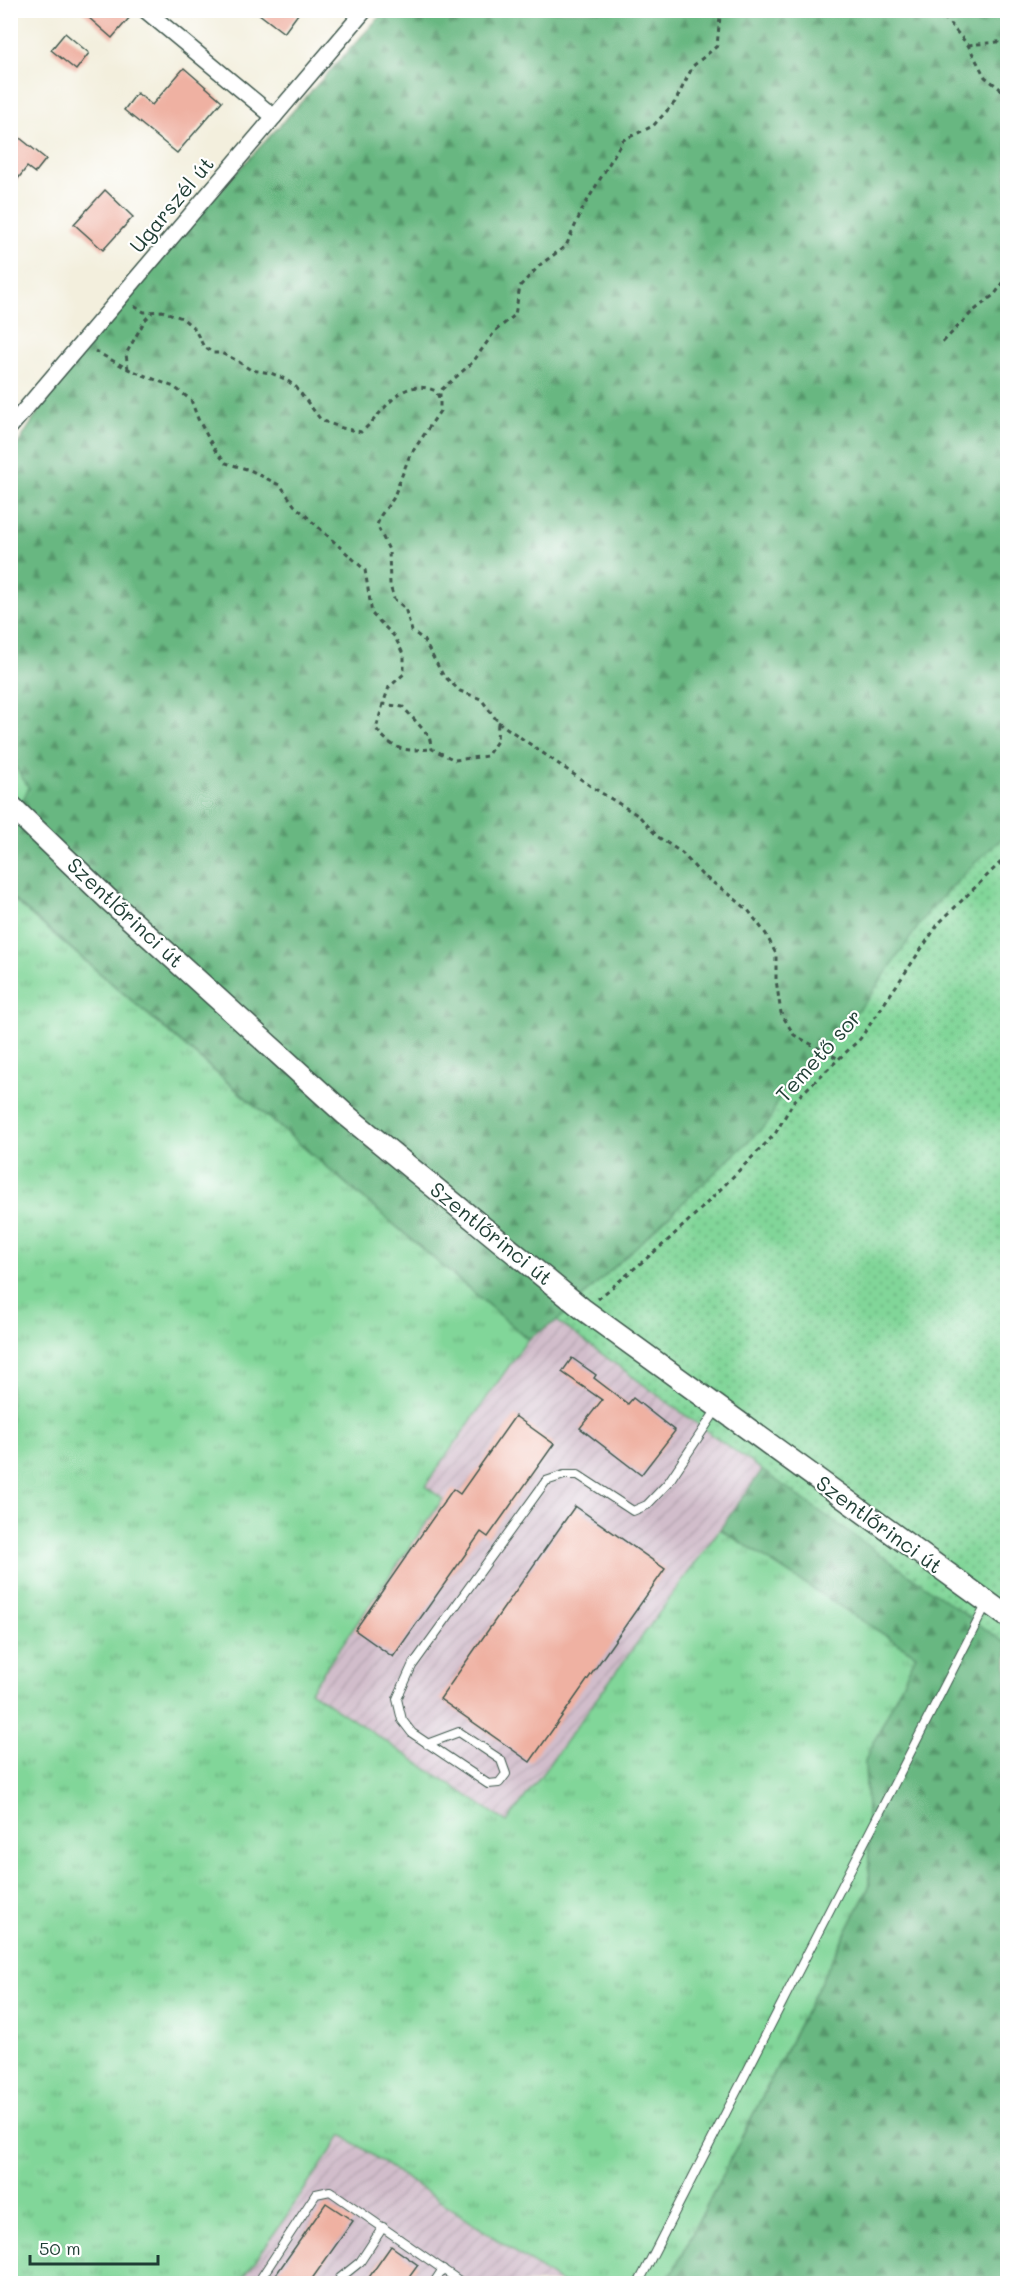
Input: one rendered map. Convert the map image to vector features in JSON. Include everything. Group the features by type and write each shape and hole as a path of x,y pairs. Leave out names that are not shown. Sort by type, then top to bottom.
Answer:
{"main road":[{"name":"Szentlőrinci út","path":"10,805 110,900 346,1115 585,1310 987,1604 1008,1617"}],"street":[{"path":"145,10 274,117"},
{"name":"Ugarszél út","path":"10,428 365,10"}],"lane":[{"path":"427,1744 459,1732 501,1760 506,1774 500,1783 488,1784 427,1744 412,1733 402,1720 397,1699 412,1666 546,1481 564,1475 578,1475 633,1511 647,1505 668,1483 717,1408"},
{"path":"638,2283 987,1604"},
{"path":"256,2283 316,2194 330,2191 464,2283"},
{"path":"337,2283 360,2262 383,2227"},
{"path":"433,2283 444,2269"}],"path":[{"path":"723,10 720,16 717,46 693,66 675,102 653,126 623,140 583,208 566,246 541,264 520,286 515,315 495,331 473,362 440,391 440,411 409,457 393,499 381,515 377,525 389,550 390,585 394,599 405,608 412,631 423,639 444,675 460,691 481,699 498,722 591,788 639,816 658,837 682,853 702,875 748,910 766,934 776,954 776,980 781,1013 794,1035 839,1059"},
{"path":"938,10 968,45 985,77 1008,95"},
{"path":"968,45 1008,40"},
{"path":"944,342 971,313 995,294 1008,276"},
{"path":"119,300 144,312 162,311 182,318 194,328 204,347 213,353 221,353 251,370 271,373 285,379 296,387 321,420 342,428 361,432 374,422 402,390 415,386 436,391 440,400"},
{"path":"128,369 126,354 145,320 152,313"},
{"path":"81,344 128,369 174,387 191,400 198,419 215,450 226,463 250,470 281,486 294,505 365,570 372,614 395,637 404,656 404,674 389,687 376,729 391,745 411,750 432,749 455,760 487,756 497,741 498,722"},
{"path":"383,704 403,707 429,736 432,749"},
{"name":"Temető sor","path":"585,1310 666,1242 736,1176 775,1134 794,1101 860,1039 939,924 1008,855"}],"shaded area":[{"path":"557,1321 762,1470 508,1822 309,1691 442,1499 425,1486 528,1339"},
{"path":"342,2135 561,2283 240,2284"}],"green space":[{"path":"385,11 1007,11 1007,834 976,862 929,911 868,999 783,1089 769,1122 557,1321 528,1339 11,897 11,822 29,788 11,760 11,455 81,344"},
{"path":"11,760 30,788 11,822"},
{"path":"1007,834 1007,1644 704,1429 557,1321 769,1122 783,1089 868,999 929,911 976,862"},
{"path":"10,897 528,1339 425,1486 443,1499 310,1691 507,1822 720,1529 916,1655 865,1761 870,1885 667,2283 561,2283 342,2135 240,2283 11,2283"},
{"path":"762,1470 1007,1644 1007,2283 667,2284 870,1885 865,1761 916,1655 720,1529"}],"building":[{"path":"80,10 122,10 130,17 112,38"},
{"path":"254,10 301,10 284,33"},
{"path":"65,33 89,53 76,70 51,50"},
{"path":"184,68 222,101 177,153 124,110 137,93 152,105"},
{"path":"20,138 46,159 35,173 27,167 10,189 10,150"},
{"path":"105,190 133,217 103,250 74,224"},
{"path":"572,1358 596,1375 594,1378 628,1404 633,1398 675,1431 641,1475 580,1428 602,1400 562,1372"},
{"path":"515,1416 554,1444 488,1537 481,1532 393,1657 355,1630 453,1489 460,1494"},
{"path":"575,1506 665,1569 530,1762 440,1699"},
{"path":"326,2203 353,2221 309,2283 270,2283"},
{"path":"391,2246 418,2265 405,2283 365,2283"}]}
